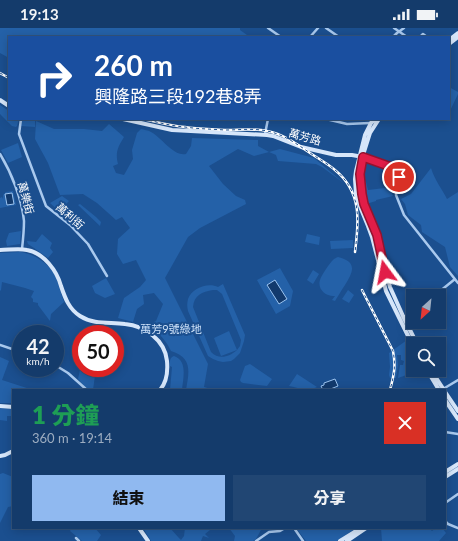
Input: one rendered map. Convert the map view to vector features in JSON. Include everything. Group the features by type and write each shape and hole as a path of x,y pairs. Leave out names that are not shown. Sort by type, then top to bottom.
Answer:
{"street":[{"path":"268,28 280,36"},
{"path":"311,36 318,28"},
{"path":"326,28 338,36"},
{"path":"394,28 405,36"},
{"path":"395,36 404,28"},
{"path":"450,39 458,33"},
{"path":"450,43 458,37"},
{"name":"萬利街","path":"20,120 19,134 46,206 70,225 88,244 107,276"},
{"name":"萬芳路","path":"126,120 166,130 273,136 301,147 361,157"},
{"path":"265,135 268,120"},
{"path":"330,120 348,124 371,123"},
{"path":"374,120 365,135 355,179 356,194 372,237 386,291 413,337"},
{"path":"361,157 370,133 378,120"},
{"name":"萬樂街","path":"0,154 14,183 22,212 24,226 22,249"},
{"path":"361,157 390,166 396,170 399,177 396,195 404,215 458,283"},
{"path":"0,250 30,250 43,258 58,275 68,304 80,316 97,323 121,323 133,325 153,336 159,342 167,360 167,373 161,389"},
{"path":"443,289 455,279"},
{"path":"403,320 410,337"},
{"path":"0,345 12,349"},
{"path":"64,371 86,389"},
{"path":"432,377 441,389"},
{"path":"436,377 442,389"},
{"path":"444,389 458,380"},
{"path":"446,395 458,411"},
{"path":"446,401 458,419"},
{"path":"0,406 12,406"},
{"path":"446,432 457,433"},
{"path":"0,456 12,452"},
{"path":"446,470 458,464"},
{"path":"446,476 458,468"},
{"path":"446,502 458,494"},
{"path":"446,522 458,528"},
{"path":"140,529 148,541"},
{"path":"256,541 269,532 280,531 283,529"},
{"path":"295,529 303,541"},
{"path":"350,539 360,529"},
{"path":"340,541 350,539 365,529"},
{"path":"76,538 79,541"}],"green space":[{"path":"0,28 240,28 240,30 247,35 8,36 8,57 0,53"},
{"path":"450,88 458,92 450,111"},
{"path":"0,105 8,110 8,120 19,120 17,126 12,126 0,114"},
{"path":"22,120 35,121 35,127 21,126"},
{"name":"萬芳9號綠地","path":"36,121 54,129 84,129 102,131 109,124 124,137 118,150 118,164 113,166 116,173 124,175 133,159 132,150 137,133 141,129 151,132 172,150 181,154 186,154 191,146 192,138 258,140 258,146 269,152 254,156 238,149 209,166 223,184 236,196 245,200 246,204 200,228 188,237 165,278 208,364 204,387 211,389 186,389 188,366 186,362 178,354 171,351 164,339 153,330 154,327 152,323 156,321 163,304 154,293 143,295 144,304 137,309 133,322 118,318 124,298 140,287 146,280 136,260 123,264 117,254 118,239 130,228 122,217 116,220 97,203 83,194 60,195 48,163 35,139"},
{"path":"18,143 22,157 8,163 1,150"},
{"path":"280,149 314,158 345,184 316,164 278,161 276,155 269,152"},
{"path":"431,168 447,199 458,192 458,276 450,267 445,247 422,232 421,225 408,215 405,204 401,199 411,194"},
{"path":"364,181 366,182 368,190 385,188 391,191 393,196 366,204 363,193"},
{"path":"13,191 16,205 0,208 0,198 2,197 3,199 3,195 6,192"},
{"path":"62,196 69,201 59,211 50,203"},
{"path":"80,204 101,222 100,226 78,205"},
{"path":"21,231 20,244 7,246 6,241 9,233"},
{"path":"42,234 52,243 50,248 53,252 48,258 28,244 27,241 36,242"},
{"path":"307,234 320,237 319,245 305,242"},
{"path":"353,240 353,248 331,249 330,241"},
{"path":"20,252 41,260 49,267 56,277 64,302 51,314 50,321 38,303 33,302 31,297 34,291 2,282 0,291 0,253"},
{"path":"338,257 349,262 352,272 335,301 332,300 335,296 328,295 323,292 319,283 327,267 335,258"},
{"path":"280,268 293,291 290,306 276,314 257,280"},
{"path":"313,270 319,274 313,284 307,280"},
{"path":"106,278 115,294 105,298 95,293 92,286"},
{"path":"223,284 245,335 240,353 231,361 223,362 208,356 187,306 190,295 197,289 210,285 218,287","holes":["217,290 222,294 241,340 240,346 234,352 224,357 217,356 211,352 193,307 195,300 202,293"]},
{"path":"348,290 354,295 349,303 342,299"},
{"path":"229,331 237,350 221,356 214,338"},
{"path":"406,341 406,375 398,378 400,365 403,365 404,361 401,360 401,355 397,355 398,365 396,378 390,378 389,353"},
{"path":"174,356 178,358 183,366 184,375 182,389 170,389 172,367 170,366 171,358"},
{"path":"0,357 9,361 2,380 30,389 12,389 12,403 0,403"},
{"path":"250,364 272,379 267,386 241,382 240,380 245,366"},
{"path":"297,374 317,387 300,389 289,386"},
{"path":"78,377 95,377 93,389 86,388 78,379"},
{"path":"0,408 12,409 12,416 7,416 7,421 0,420"},
{"path":"3,473 12,477 12,506 8,507 0,523 0,474"},
{"path":"71,529 96,529 101,535 97,541 82,541 70,531"},
{"path":"144,529 171,529 181,540 184,536 185,529 210,530 205,534 209,538 203,536 201,541 151,541"},
{"path":"230,529 261,529 256,539 253,541 234,541 235,536"},
{"path":"297,529 355,529 337,541 306,541"},
{"path":"381,529 430,529 432,531 435,529 443,529 446,533 439,541 382,541"}],"shaded area":[{"path":"12,193 14,204 7,205 5,194"},
{"path":"275,280 287,299 279,304 267,285"},
{"path":"335,379 338,386 330,389 322,389 321,386 324,385 324,383"}],"railway":[{"path":"0,73 8,77"},
{"path":"147,120 169,125 195,128 262,130 279,134 295,143 335,170 350,188 357,208 358,218 355,252"},
{"path":"362,290 393,351 394,370 390,389"}],"route":[{"path":"385,272 377,235 364,204 362,194 360,174 363,157 394,168 399,177"}]}
